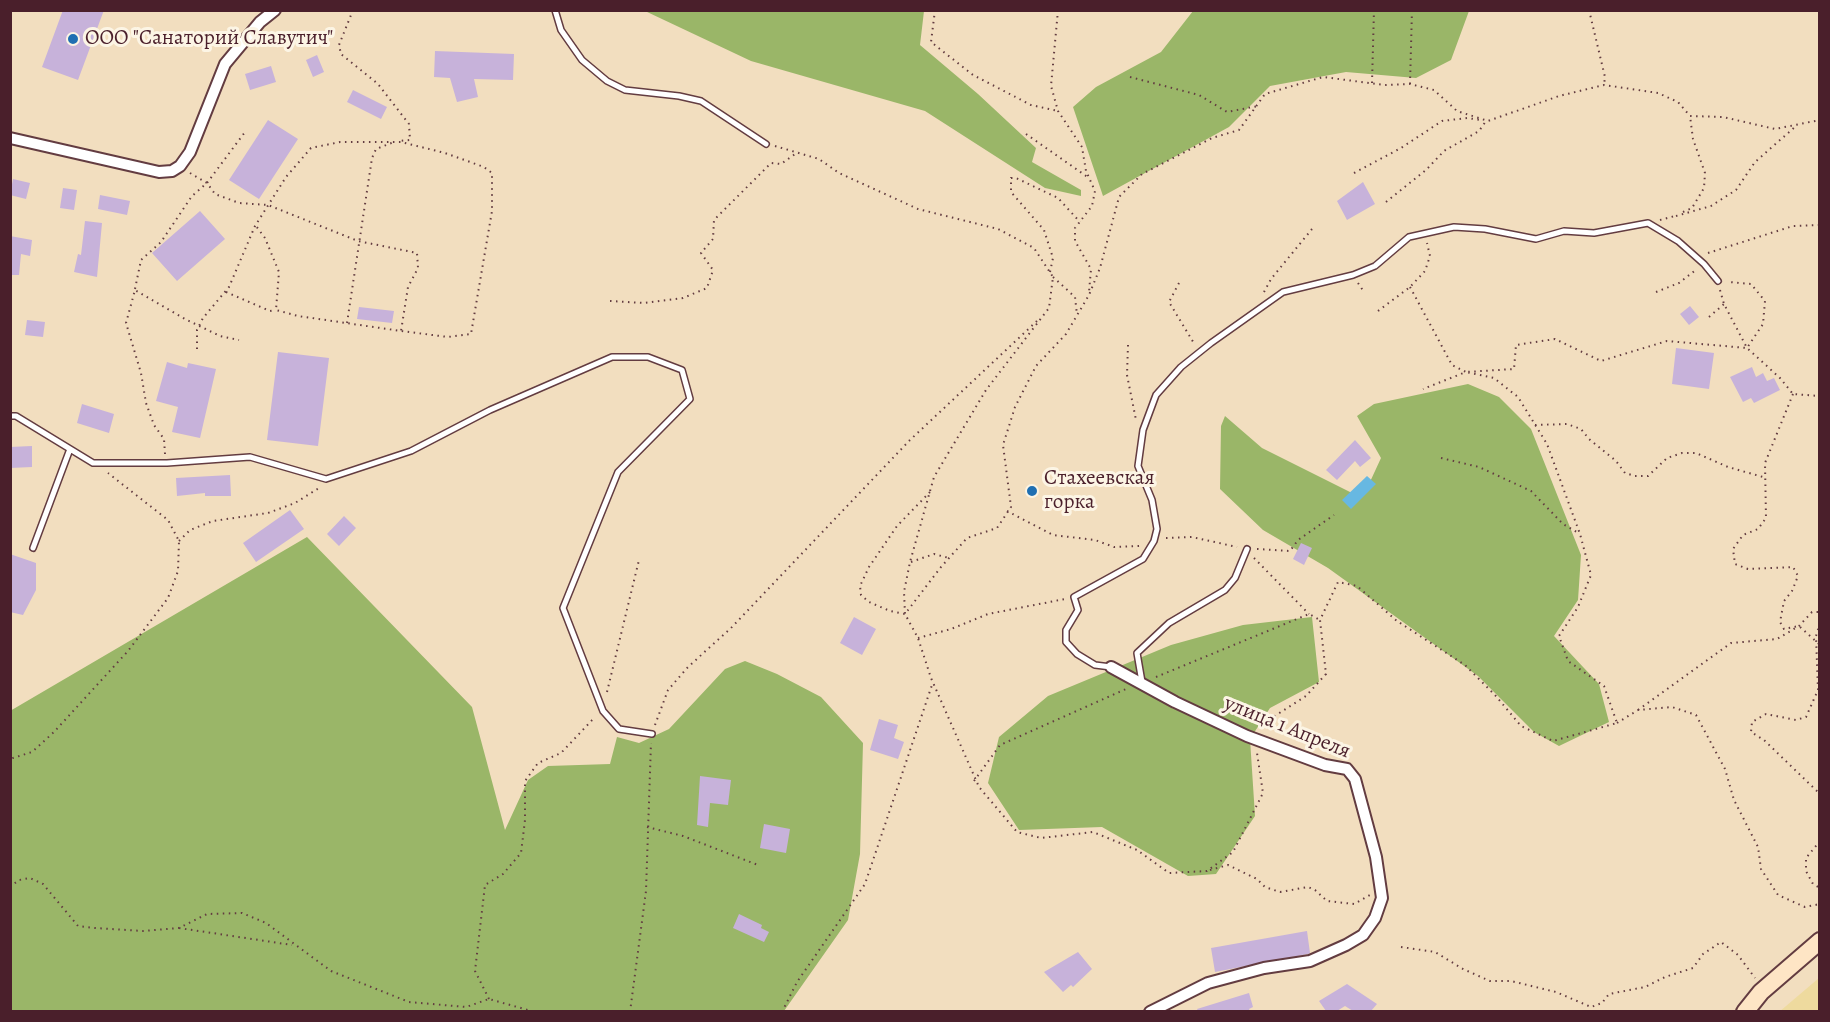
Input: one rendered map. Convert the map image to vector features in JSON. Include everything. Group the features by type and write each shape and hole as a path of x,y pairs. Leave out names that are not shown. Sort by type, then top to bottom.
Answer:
{"street":[{"path":"10,138 159,172 172,171 180,166 190,152 225,64 260,22 275,10"},
{"name":"улица 1 Апреля","path":"1111,667 1175,702 1247,736 1325,765 1347,769 1355,779 1376,857 1382,898"},
{"path":"1150,1011 1208,983 1264,968 1310,961 1346,945 1363,935 1375,918 1382,898"},
{"path":"1745,1011 1761,992 1820,941"}],"lane":[{"path":"555,10 561,30 582,60 607,81 625,90 701,101 766,144"},
{"path":"1111,667 1095,665 1077,654 1066,642 1066,630 1078,610 1074,597 1143,559 1154,541 1157,529 1152,500 1138,466 1141,440 1156,395 1199,352 1282,292 1353,275 1375,266 1409,237 1454,227 1485,229 1536,239 1564,231 1594,233 1648,223 1678,241 1704,264 1718,281"},
{"path":"10,416 16,416 93,463 167,463 250,457 326,479 411,451 490,410 612,357 648,357 682,370 690,399 618,471 563,608 603,711 619,729 652,734"},
{"path":"33,548 70,449"},
{"path":"1142,682 1137,653 1169,623 1225,590 1235,578 1246,549"}],"path":[{"path":"197,349 199,326 226,292 255,226 286,177 311,148 340,142 410,140 409,124 378,84 341,54 339,45 353,10"},
{"path":"935,10 931,42 973,75 1031,105 1058,111"},
{"path":"1058,10 1050,86 1058,111 1082,147 1089,178 1095,191 1092,206 1075,228 1074,241 1091,269 1089,295"},
{"path":"1372,83 1374,10"},
{"path":"1410,84 1412,10"},
{"path":"1589,10 1605,77 1604,85"},
{"path":"1130,77 1199,95 1227,112 1257,106"},
{"path":"905,614 967,538 996,528 1011,507 1003,445 1015,407 1036,366 1066,334 1089,295 1100,268 1119,197 1142,174 1193,150 1212,138 1239,130 1265,93 1323,77 1372,83 1410,84 1434,90 1457,111 1488,121"},
{"path":"1386,202 1426,170 1444,151 1479,130 1488,121 1559,96 1604,85 1658,93 1678,102 1690,116 1692,139 1705,173 1704,188 1692,208 1676,216"},
{"path":"1690,116 1723,117 1775,129 1819,120"},
{"path":"1354,173 1401,148 1442,121 1467,118 1488,121"},
{"path":"1648,223 1711,206 1736,190 1755,162 1798,124"},
{"path":"167,463 164,440 154,425 146,403 141,373 126,323 141,260 160,242 192,196 207,183 245,132"},
{"path":"1026,134 1089,178"},
{"path":"226,292 270,311 276,310 347,323 448,337 471,334 485,260 494,193 492,174 484,167 445,153 395,142 376,149 372,158 358,241 359,253 347,323"},
{"path":"766,144 819,159 839,173 918,209 998,229 1034,248 1053,277 1075,297 1077,315"},
{"path":"610,301 644,303 684,298 707,288 713,270 701,253 712,239 714,220 771,163 781,164 798,152"},
{"path":"180,166 207,183 215,195 239,203 268,205 358,241 417,253 418,268 408,287 401,331"},
{"path":"1050,272 1053,258 1044,230 1011,192 1011,178 1016,178 1058,198 1080,222"},
{"path":"1693,254 1714,251 1793,226 1820,225"},
{"path":"255,226 265,238 279,272 276,310"},
{"path":"1254,313 1270,279 1312,229"},
{"path":"1378,311 1410,287 1425,271 1430,256 1426,234"},
{"path":"1656,292 1679,283 1704,264"},
{"path":"1053,277 1049,308 986,390 934,477 904,592 905,614 918,638 933,682 974,781 1017,832 1041,838 1093,832 1137,850 1169,873 1207,871 1228,865 1257,879 1265,887 1281,892 1308,887 1316,890 1327,901 1354,904 1372,895 1382,898"},
{"path":"1747,348 1762,324 1765,301 1751,284 1718,281 1725,304 1747,348 1793,394 1820,396"},
{"path":"1179,284 1169,302 1199,352"},
{"path":"1410,287 1452,365 1466,372 1494,378 1518,397 1547,444 1580,534 1591,575 1578,608 1559,636 1568,661 1604,686 1617,723"},
{"path":"135,290 199,326 220,336 239,340"},
{"path":"1709,317 1725,304"},
{"path":"630,1011 646,891 652,734 668,690 688,667 731,628 910,440 1044,315"},
{"path":"1423,389 1466,372 1514,369 1516,345 1555,339 1601,362 1667,341 1747,348"},
{"path":"1128,345 1126,375 1141,440"},
{"path":"1793,394 1765,463 1766,518 1758,529 1743,535 1733,549 1735,564 1748,569 1793,567 1798,576 1792,591 1784,601 1780,622 1784,629 1799,626"},
{"path":"1535,424 1567,424 1581,429 1589,440 1616,461 1625,473 1635,476 1648,476 1667,458 1682,453 1696,453 1728,467 1765,478"},
{"path":"1441,458 1479,467 1531,491 1563,524 1580,534"},
{"path":"10,765 14,758 32,752 54,732 147,627 171,589 178,571 179,541 168,520 141,497 93,463"},
{"path":"179,541 190,530 213,521 268,513 296,503 316,491 326,479"},
{"path":"905,614 890,611 869,602 861,595 860,586 897,526 930,491"},
{"path":"1007,511 1053,535 1095,540 1114,547 1133,545 1149,550"},
{"path":"1268,549 1290,551 1298,540 1334,516"},
{"path":"1154,541 1167,537 1191,537 1246,549 1309,614"},
{"path":"910,562 934,554 949,558"},
{"path":"489,999 475,971 484,885 503,874 521,852 525,820 525,780 538,763 561,753 572,739 603,711 639,560"},
{"path":"1207,871 1233,852 1263,793 1256,751 1247,736 1306,696 1326,674 1320,620 1338,582 1358,586 1397,621 1465,665 1496,695 1521,726 1553,741 1617,723 1731,643 1777,639 1799,626 1812,612 1820,612"},
{"path":"918,638 988,614 1074,597"},
{"path":"1820,623 1818,690 1806,717 1796,720 1766,714 1752,722 1751,732 1764,740 1820,794"},
{"path":"1799,626 1818,644"},
{"path":"782,1011 797,982 865,884 933,682"},
{"path":"1638,710 1672,707 1696,715 1725,769 1734,800 1758,847 1761,869 1778,896 1805,907 1820,904"},
{"path":"647,826 683,836 758,866"},
{"path":"1820,841 1806,858 1806,871 1813,884 1820,888"},
{"path":"10,887 19,880 30,879 43,884 78,926 143,931 179,928 293,945"},
{"path":"179,928 207,914 242,913 266,923 331,971 409,1002 466,1007 489,999 535,1011"},
{"path":"1401,947 1436,952 1463,969 1490,981 1511,981 1556,992 1591,1007 1602,1003 1609,994 1645,987 1665,977 1694,968 1703,954 1721,942 1738,955 1753,974 1761,992"}],"green space":[{"path":"645,11 924,11 920,45 978,94 1036,148 1032,162 1081,190 1081,196 1045,188 925,111 751,61"},
{"path":"1193,11 1469,11 1451,60 1416,78 1346,72 1270,86 1229,127 1103,196 1073,107 1096,87 1161,52"},
{"path":"1468,384 1499,397 1531,429 1581,555 1578,600 1554,636 1599,684 1609,722 1559,746 1534,732 1478,676 1328,568 1263,530 1220,489 1221,426 1225,416 1262,448 1356,495 1369,484 1381,458 1357,416 1374,404"},
{"path":"307,537 472,707 505,830 528,780 548,766 610,764 617,737 639,743 669,729 725,669 745,661 777,674 821,697 863,743 860,854 848,920 784,1011 11,1011 10,711"},
{"path":"1312,617 1319,682 1270,708 1250,739 1255,816 1216,874 1188,876 1102,827 1019,830 988,783 999,737 1048,696 1171,645 1243,625"}],"sand":[{"path":"1819,978 1819,1009 1779,1012"}],"water":[{"path":"1367,476 1376,484 1351,509 1342,500"}],"building":[{"name":"ООО \"Санаторий Славутич\"","path":"63,10 104,10 78,80 42,67"},
{"path":"435,51 514,54 513,80 474,79 478,97 457,102 450,78 434,77"},
{"path":"317,55 324,72 313,77 306,60"},
{"path":"271,66 276,82 250,90 245,74"},
{"path":"353,90 387,107 381,119 347,102"},
{"path":"268,120 298,139 259,199 229,180"},
{"path":"13,179 30,183 26,199 10,195"},
{"path":"1363,182 1375,204 1347,220 1337,201"},
{"path":"63,188 77,190 74,210 60,208"},
{"path":"100,195 130,201 127,215 98,209"},
{"path":"200,211 225,239 177,281 152,253"},
{"path":"85,221 102,223 97,277 74,272 78,254 81,255"},
{"path":"10,236 32,240 30,256 21,254 19,275 10,275"},
{"path":"1690,306 1699,317 1689,325 1680,314"},
{"path":"359,307 394,311 392,323 357,319"},
{"path":"27,320 45,322 43,337 25,335"},
{"path":"1676,348 1714,353 1709,389 1672,384"},
{"path":"278,352 329,358 318,446 267,440"},
{"path":"167,362 187,368 188,363 216,369 200,438 172,432 178,407 156,401"},
{"path":"1752,367 1756,377 1763,373 1767,381 1774,378 1780,390 1754,403 1751,398 1743,402 1730,377"},
{"path":"82,404 114,414 109,433 77,423"},
{"path":"1355,440 1371,458 1360,467 1355,461 1337,480 1326,470"},
{"path":"32,446 32,467 10,468 10,447"},
{"path":"230,475 231,496 205,496 205,493 177,496 176,478"},
{"path":"290,510 304,529 256,562 243,543"},
{"path":"344,516 356,528 339,546 327,534"},
{"path":"1301,543 1312,548 1304,565 1293,559"},
{"path":"10,554 36,563 36,590 23,615 10,612"},
{"path":"854,617 876,629 862,655 840,643"},
{"path":"879,719 898,725 894,738 904,742 898,759 870,750"},
{"path":"700,776 731,780 728,805 710,803 708,827 697,825"},
{"path":"764,824 790,829 786,853 760,848"},
{"path":"739,914 762,925 761,928 769,932 764,942 733,928"},
{"path":"1307,931 1310,953 1308,954 1215,972 1211,948"},
{"path":"1078,952 1092,969 1073,987 1071,985 1063,992 1044,972"},
{"path":"1347,984 1377,1004 1371,1011 1353,1011 1345,1006 1337,1011 1326,1011 1319,1001"},
{"path":"1249,993 1253,1007 1249,1009 1250,1011 1198,1011 1197,1009"}],"place":[{"name":"ООО \"Санаторий Славутич\"","path":"73,39"},
{"name":"Стахеевская горка","path":"1032,491"}]}
